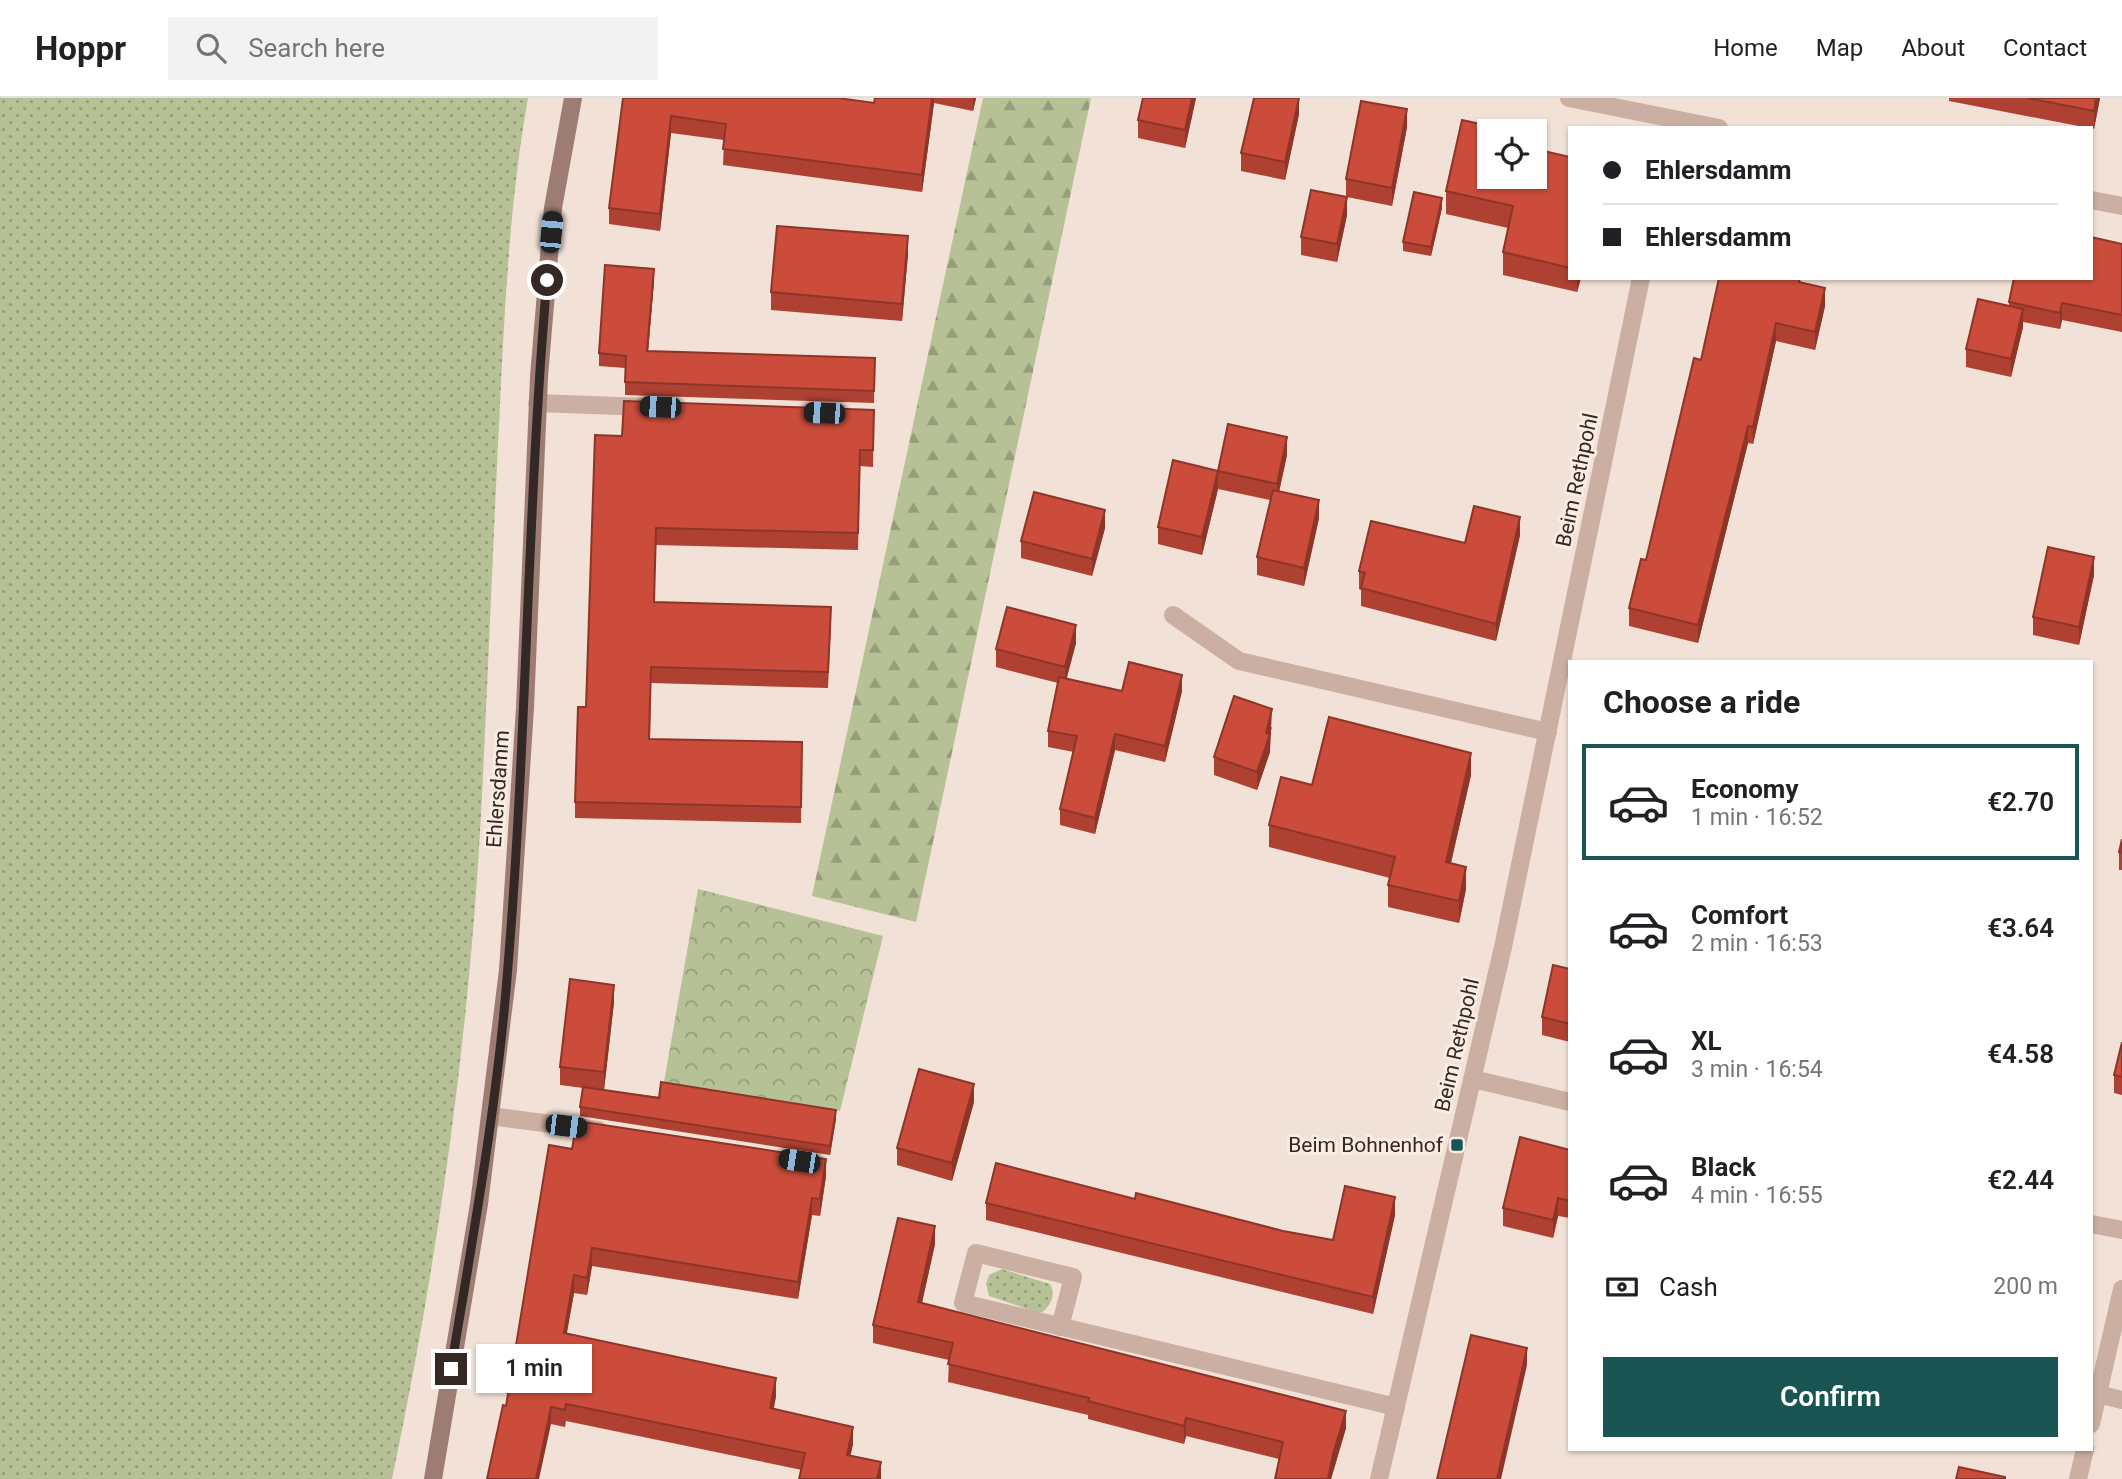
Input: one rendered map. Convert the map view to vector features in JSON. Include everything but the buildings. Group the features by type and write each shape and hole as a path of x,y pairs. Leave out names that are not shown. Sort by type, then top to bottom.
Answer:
{"street":[{"name":"Ehlersdamm","path":"433,1479 490,1116 508,970 525,708 537,403 553,208 573,98"},
{"path":"1569,98 1673,123 1700,126"},
{"path":"2093,200 2122,206"},
{"name":"Beim Rethpohl","path":"1379,1479 1473,1079 1548,732 1641,280"},
{"path":"537,403 657,407"},
{"path":"1173,615 1239,661 1548,732"},
{"path":"1473,1079 1568,1102"},
{"path":"490,1116 613,1132"},
{"path":"2093,1224 2122,1230"},
{"path":"1060,1326 1073,1277 976,1253 963,1303 1396,1407"},
{"path":"2093,1415 2122,1289"},
{"path":"2098,1394 2122,1399"},
{"path":"2078,1479 2085,1451"}],"green space":[{"path":"0,98 528,98 517,174 506,289 481,815 460,1065 424,1314 392,1479 0,1479"},
{"path":"983,98 1091,98 916,922 812,896"},
{"path":"698,889 883,936 840,1111 664,1082"},
{"path":"1002,1269 1050,1284 1052,1300 1048,1306 1042,1312 1036,1312 989,1296 986,1284 989,1275"}],"place":[{"name":"Beim Bohnenhof","path":"1457,1145"}],"route":[{"path":"451,1369 479,1203 508,970 525,708 538,377 547,280"}]}
